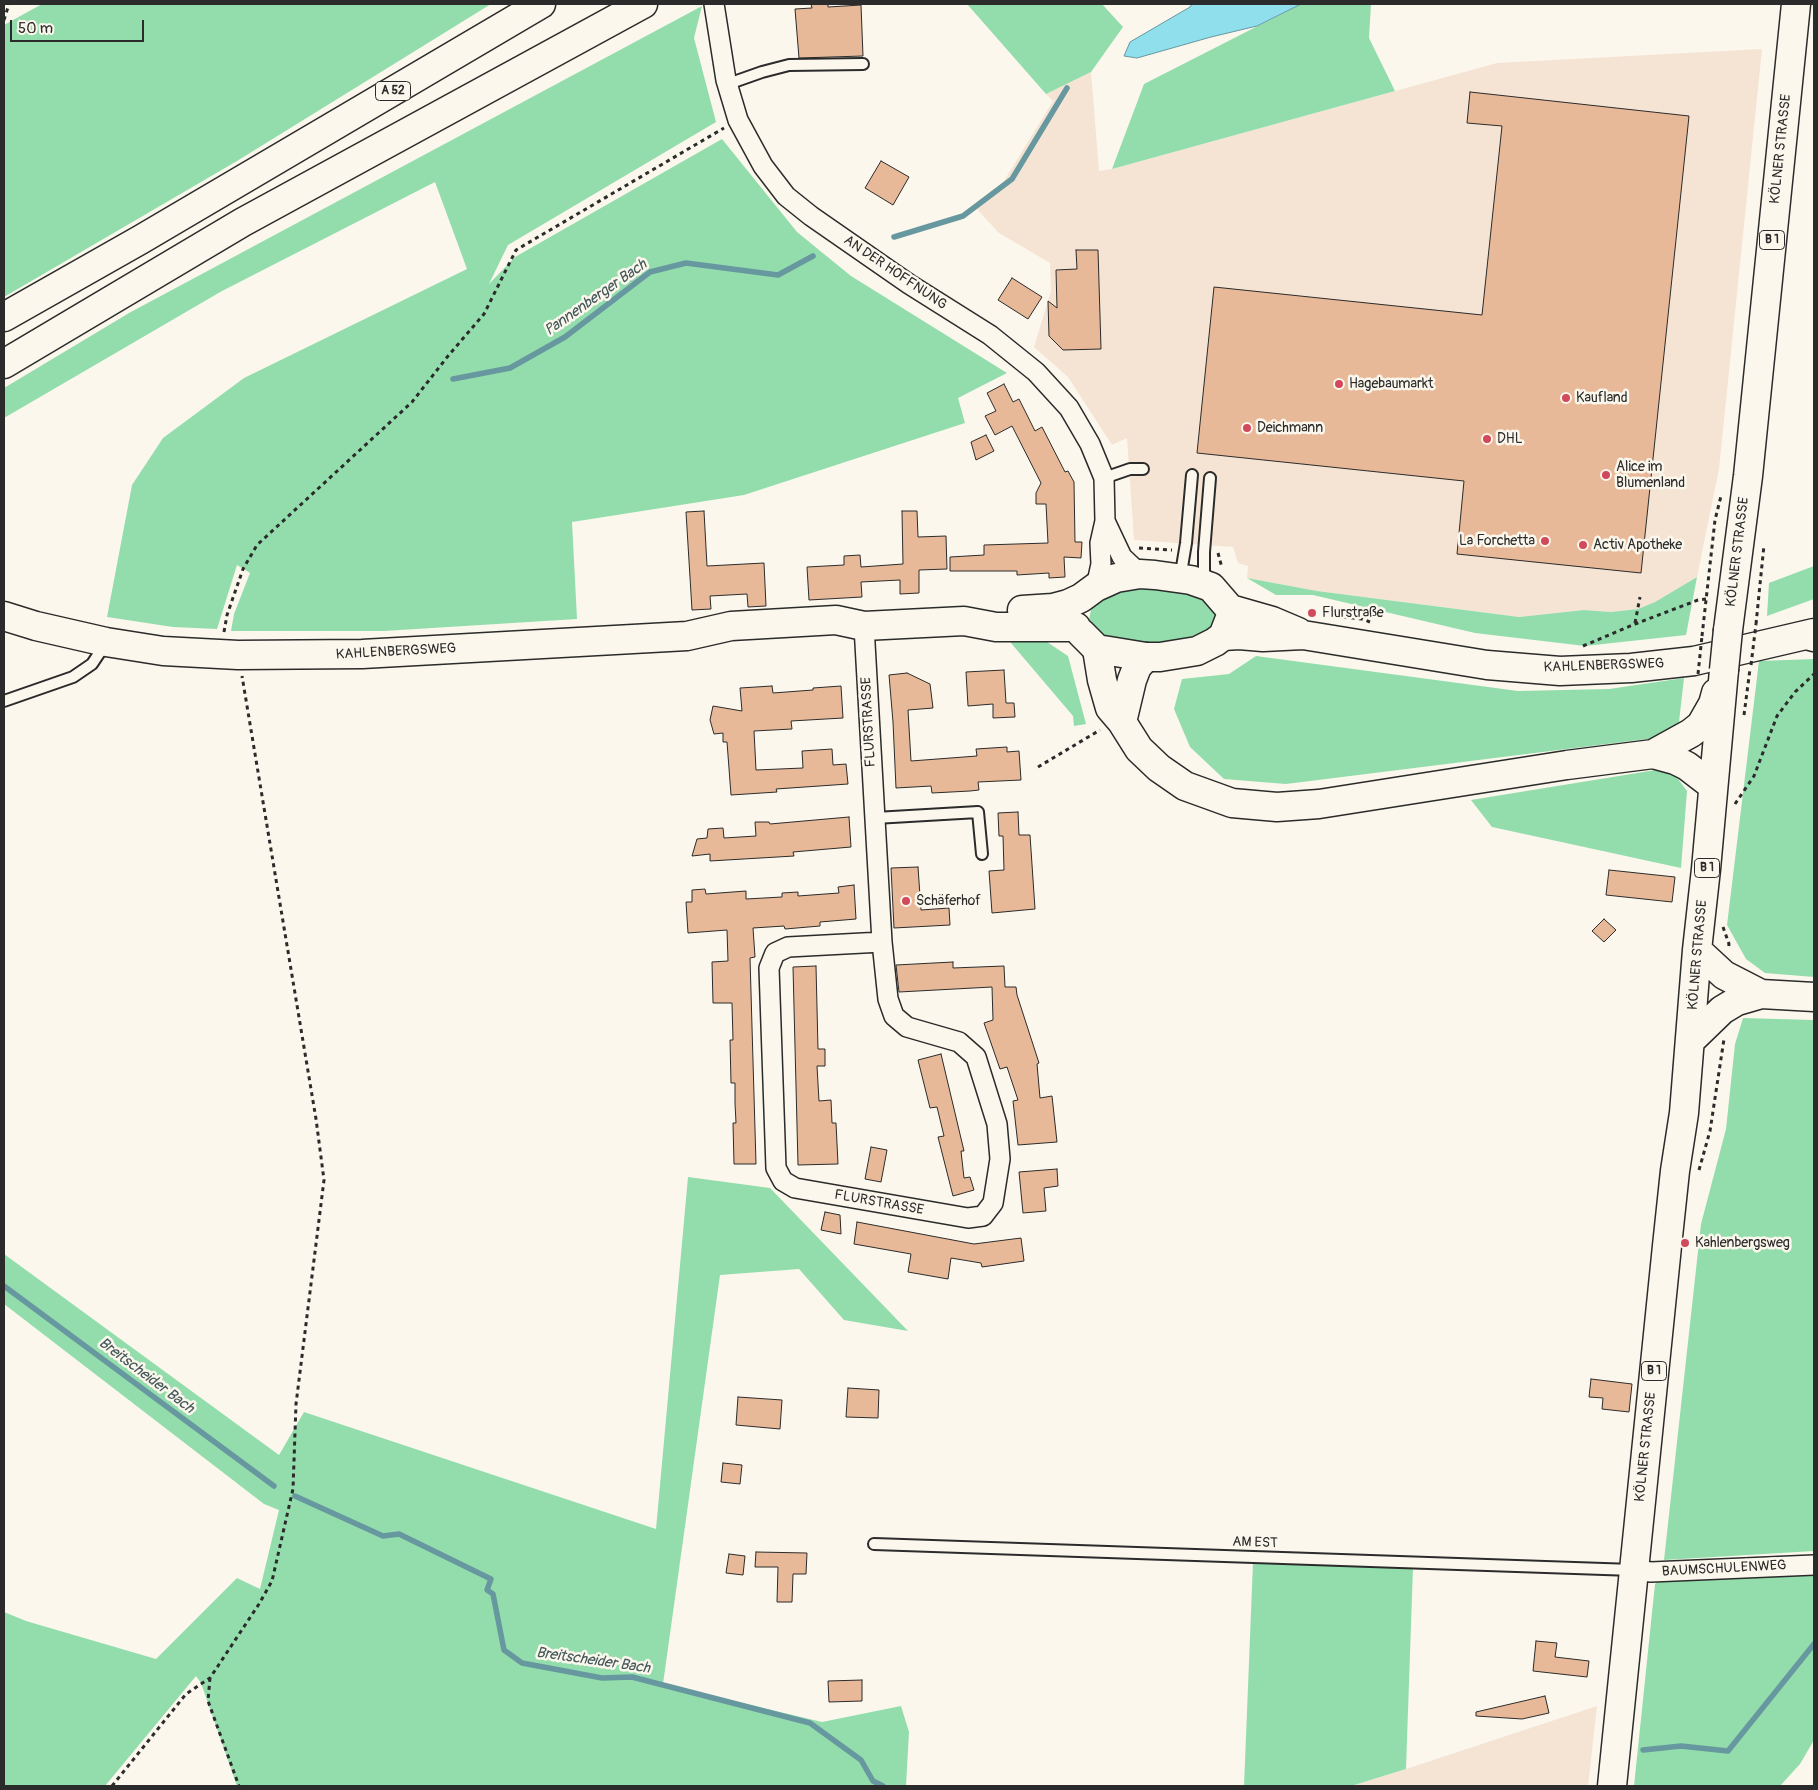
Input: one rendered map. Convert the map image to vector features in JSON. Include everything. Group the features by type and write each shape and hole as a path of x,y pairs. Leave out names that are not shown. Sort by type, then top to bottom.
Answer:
{"main road":[{"name":"A 52","path":"4,317 140,240 541,4"},
{"path":"4,364 243,222 644,4"},
{"name":"KÖLNER STRASSE","path":"1612,1786 1674,1181 1684,1113 1697,950 1714,786 1711,672 1738,630 1748,476 1796,4"},
{"name":"KAHLENBERGSWEG","path":"4,616 36,626 106,642 163,651 229,655 362,654 686,636 733,642 834,635 864,626 964,621 995,612 1053,608 1068,604 1116,578 1140,574 1192,580 1211,587"},
{"path":"1211,587 1230,610 1229,622 1223,636"},
{"path":"1088,592 1077,609 1076,627 1097,649 1110,708 1122,722 1139,749 1159,768 1185,786 1232,803 1277,807 1319,804 1568,765 1652,754 1691,733 1701,724 1713,704 1711,672"},
{"name":"KAHLENBERGSWEG","path":"1230,610 1272,621 1303,635"},
{"name":"KAHLENBERGSWEG","path":"964,621 996,627 1076,627"},
{"name":"KAHLENBERGSWEG","path":"1097,649 1146,657 1160,657 1196,651 1223,636 1264,637 1303,635 1487,665 1560,671 1631,668 1694,661 1812,635"},
{"path":"1122,722 1132,680 1137,667 1146,657"},
{"path":"1652,754 1675,760 1687,766 1714,786"},
{"path":"1697,950 1724,975 1761,994"},
{"path":"1690,1041 1722,1010 1737,1001 1761,994 1814,998"}],"street":[{"name":"AN DER HOFFNUNG","path":"714,4 728,84 738,120 764,166 786,196 811,216 909,284 990,335 1036,372 1069,408 1090,444 1104,478 1105,521 1100,543 1101,564 1088,592"},
{"name":"AN DER HOFFNUNG","path":"1105,521 1122,557 1140,574"},
{"name":"FLURSTRASSE","path":"864,626 882,942 888,1000 894,1016 907,1027 959,1042 976,1057 996,1124 1000,1159 993,1203 983,1216 968,1218 795,1188 782,1181 776,1168 769,968 775,953 788,947 882,942"},
{"name":"BAUMSCHULENWEG","path":"1634,1570 1651,1572 1814,1565"}],"lane":[{"path":"728,84 762,72 790,65 863,64"},
{"path":"1104,478 1130,470 1143,469"},
{"path":"1178,578 1186,543 1192,475"},
{"path":"1210,478 1204,546 1204,572 1211,587"},
{"path":"4,700 73,677 92,664 106,642"},
{"path":"875,818 978,812 982,854"},
{"name":"AM EST","path":"874,1544 1634,1570"}],"path":[{"path":"4,20 8,4"},
{"path":"112,1786 186,1694 210,1678 272,1581 293,1489 296,1404 324,1180 316,1119 229,655 227,616 244,569 257,544 412,402 484,314 516,250 738,120"},
{"path":"1634,624 1640,597"},
{"path":"1582,647 1634,624 1698,600 1706,599"},
{"path":"1332,615 1371,622"},
{"path":"1751,665 1756,624"},
{"path":"1738,630 1765,627"},
{"path":"1702,636 1711,672"},
{"path":"1695,643 1704,641"},
{"path":"1733,807 1754,776 1776,716 1795,692 1814,674"},
{"path":"1038,767 1095,732 1122,722"},
{"path":"210,1678 208,1701 239,1786"}],"shaded area":[{"path":"1762,49 1719,469 1697,577 1655,602 1638,609 1611,612 1584,610 1519,617 1317,591 1247,578 1248,566 1238,563 1233,547 1134,540 1127,438 1112,445 1068,377 1034,347 1051,291 1050,263 999,233 975,207 996,194 1053,101 1046,94 1091,72 1099,171 1497,63"},
{"path":"1597,1706 1588,1786 1351,1786 1406,1769"}],"green space":[{"path":"42,4 491,4 237,161 4,297 4,25"},
{"path":"967,4 1102,4 1123,27 1091,72 1046,94"},
{"path":"1301,4 1371,4 1369,38 1395,91 1112,169 1144,84"},
{"path":"702,6 694,38 716,122 508,245 489,284 515,257 722,139 797,232 851,276 1007,373 958,398 965,423 744,495 572,522 577,619 384,631 231,631 234,614 250,573 237,565 217,629 173,627 107,617 132,485 163,438 244,378 467,269 435,182 222,291 4,418 4,388 129,313"},
{"path":"1814,566 1814,599 1767,616 1769,583"},
{"path":"1697,577 1686,635 1585,646 1475,633 1313,595 1276,595 1247,578 1317,591 1519,617 1584,610 1611,612 1638,609 1655,602"},
{"path":"1133,585 1197,594 1223,612 1208,634 1166,646 1106,642 1088,624 1091,610 1098,600"},
{"path":"1011,636 1044,640 1068,656 1086,724 1074,726 1073,716 1011,643"},
{"path":"1256,656 1518,691 1609,689 1684,678 1679,722 1655,738 1286,784 1224,779 1190,747 1174,709 1182,679 1229,674"},
{"path":"1814,659 1814,977 1765,973 1746,959 1727,925 1759,661"},
{"path":"1662,769 1675,775 1687,791 1681,868 1492,827 1471,800"},
{"path":"1743,1018 1814,1020 1814,1551 1664,1560 1701,1224 1726,1129 1735,1044"},
{"path":"688,1177 770,1188 908,1331 844,1320 799,1269 720,1275 663,1684 822,1722 901,1706 909,1732 906,1786 237,1786 201,1683 196,1676 105,1786 4,1786 4,1612 26,1621 156,1659 237,1578 260,1589 279,1510 264,1504 4,1304 4,1254 279,1455 304,1412 656,1529"},
{"path":"1253,1562 1413,1567 1406,1769 1351,1786 1244,1786"},
{"path":"1814,1571 1814,1740 1800,1764 1780,1786 1634,1786 1655,1584 1666,1576"}],"water":[{"path":"1192,4 1301,4 1257,26 1137,58 1124,56 1130,42 1190,7"}],"building":[{"path":"811,4 828,4 828,7 861,5 863,56 799,58 795,9 812,8"},
{"name":"Kaufland","path":"1470,92 1689,116 1641,573 1457,554 1464,481 1197,453 1214,287 1482,315 1502,126 1467,123"},
{"path":"881,161 909,177 893,205 865,188"},
{"path":"1076,250 1098,250 1101,349 1063,350 1049,336 1048,301 1057,308 1056,270 1077,269"},
{"path":"1012,278 1042,297 1028,319 998,300"},
{"path":"1004,384 1013,402 1019,399 1035,431 1042,427 1065,472 1068,471 1074,482 1075,542 1082,542 1081,558 1064,557 1065,577 1049,578 1049,573 1017,575 1017,571 950,571 950,557 984,555 984,545 1048,543 1046,504 1036,504 1036,493 1041,483 1012,426 995,435 985,416 996,411 987,393"},
{"path":"986,435 994,451 976,460 971,442"},
{"path":"704,511 707,566 764,563 766,606 748,607 747,594 710,596 711,609 692,610 686,512"},
{"path":"902,511 917,511 918,537 946,536 947,569 919,570 919,593 900,594 900,580 861,582 862,597 809,600 807,567 844,565 844,556 860,555 861,567 903,564"},
{"path":"1004,670 1006,703 1014,703 1015,717 993,718 993,704 968,706 966,672"},
{"path":"907,673 930,684 933,708 908,710 911,761 977,756 976,749 1007,747 1007,752 1019,751 1021,780 978,782 979,790 970,791 932,793 931,786 896,788 889,675"},
{"path":"772,686 773,693 841,686 843,718 791,721 792,729 754,731 756,770 803,768 802,751 832,749 833,765 846,764 848,784 776,789 777,792 731,795 727,742 723,742 723,733 714,734 710,720 713,706 742,711 740,688"},
{"path":"1018,812 1019,835 1030,835 1035,909 992,913 989,871 1004,870 1003,836 999,836 998,813"},
{"path":"849,817 851,847 793,852 794,856 710,861 710,854 692,856 697,839 707,838 708,829 723,828 724,838 756,836 755,822 769,822 770,824"},
{"path":"918,867 921,910 949,908 950,925 894,928 891,868"},
{"path":"1609,870 1675,877 1672,902 1606,895"},
{"path":"854,885 856,919 820,922 820,926 785,929 784,926 753,928 755,957 750,958 756,1164 734,1164 733,1123 736,1123 735,1083 731,1083 730,1040 733,1040 732,1003 713,1003 712,962 728,961 727,930 688,933 686,902 692,902 692,890 705,889 706,894 746,891 746,899 782,897 782,893 798,892 798,896 839,893 838,887"},
{"path":"1604,919 1616,930 1604,942 1592,931"},
{"path":"953,962 953,968 1004,966 1005,987 1016,987 1039,1063 1037,1064 1040,1098 1052,1096 1057,1142 1018,1145 1013,1101 1018,1100 1007,1067 1000,1069 984,1023 993,1020 992,987 899,992 896,965"},
{"path":"816,966 818,1049 825,1049 825,1066 817,1066 819,1101 831,1100 832,1123 836,1123 838,1164 798,1165 793,967"},
{"path":"941,1054 964,1151 961,1151 964,1178 970,1177 974,1190 953,1196 938,1137 944,1136 937,1107 930,1108 918,1060"},
{"path":"871,1147 887,1150 881,1182 865,1179"},
{"path":"1057,1169 1058,1186 1044,1188 1046,1211 1023,1213 1019,1172"},
{"path":"825,1212 840,1215 841,1234 821,1230"},
{"path":"857,1222 974,1244 1021,1238 1024,1261 982,1267 981,1263 951,1258 948,1279 908,1272 911,1254 854,1244"},
{"path":"1591,1379 1632,1384 1629,1412 1602,1409 1603,1398 1589,1397"},
{"path":"848,1388 879,1390 878,1418 846,1417"},
{"path":"738,1397 782,1400 780,1429 736,1425"},
{"path":"723,1463 742,1465 740,1484 721,1482"},
{"path":"756,1552 807,1553 806,1574 793,1574 792,1602 777,1602 778,1567 755,1567"},
{"path":"729,1554 745,1556 743,1575 726,1573"},
{"path":"1536,1641 1557,1643 1555,1657 1589,1661 1587,1677 1533,1671"},
{"path":"862,1680 862,1701 829,1702 828,1681"},
{"path":"1545,1696 1549,1713 1522,1719 1476,1716 1476,1712"}],"waterway":[{"name":"Pannenberger Bach","path":"894,237 963,216 1012,179 1067,88"},
{"name":"Pannenberger Bach","path":"453,379 510,368 565,337 650,272 686,263 778,275 813,256"},
{"name":"Breitscheider Bach","path":"4,1286 274,1486"},
{"name":"Breitscheider Bach","path":"295,1496 383,1536 399,1534 491,1579 487,1590 493,1594 504,1650 522,1663 602,1678 632,1677 810,1723 861,1760 873,1781 883,1786"},
{"name":"Breitscheider Bach","path":"1643,1750 1681,1746 1728,1751 1814,1644"}],"place":[{"name":"Hagebaumarkt","path":"1339,384"},
{"name":"Kaufland","path":"1566,398"},
{"name":"Deichmann","path":"1247,428"},
{"name":"DHL","path":"1487,439"},
{"name":"Alice im Blumenland","path":"1606,475"},
{"name":"La Forchetta","path":"1545,541"},
{"name":"Activ Apotheke","path":"1583,545"},
{"name":"Flurstraße","path":"1312,613"},
{"name":"Schäferhof","path":"906,901"},
{"name":"Kahlenbergsweg","path":"1685,1243"}]}
